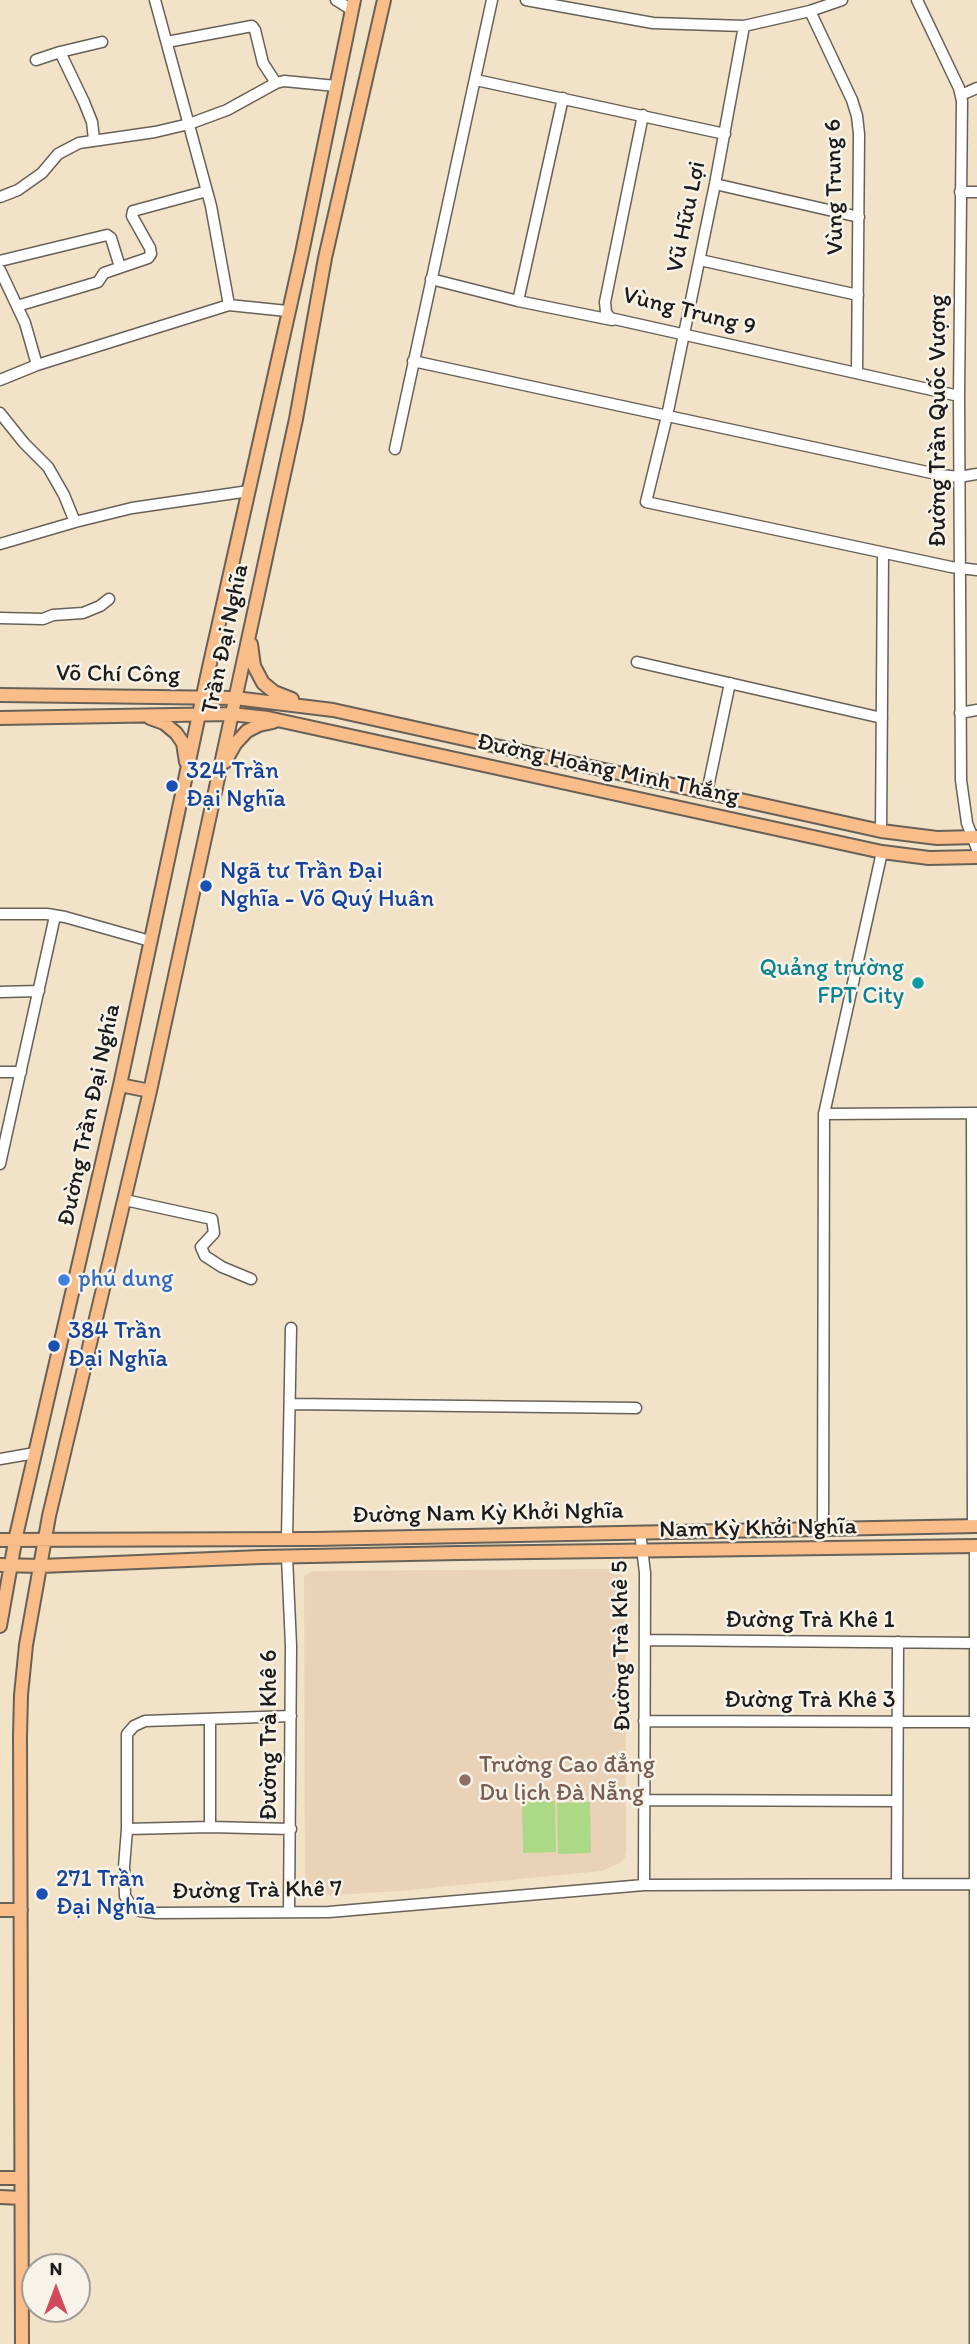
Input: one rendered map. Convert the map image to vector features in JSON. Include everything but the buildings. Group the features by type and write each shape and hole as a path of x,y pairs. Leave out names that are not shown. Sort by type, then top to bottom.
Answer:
{"main road":[{"name":"Trần Đại Nghĩa","path":"46,1540 150,1091 296,419 325,258 384,0"},
{"name":"Trần Đại Nghĩa","path":"208,672 302,253 353,5"},
{"path":"302,253 325,258"},
{"path":"252,620 252,659 262,683 284,697 333,710"},
{"name":"Đường Trần Đại Nghĩa","path":"0,1626 5,1565 16,1540 120,1085 208,672"},
{"name":"Võ Chí Công","path":"0,695 235,698"},
{"name":"Đường Hoàng Minh Thắng","path":"235,698 333,710 881,831 975,841"},
{"name":"Võ Chí Công","path":"0,718 232,714"},
{"name":"Đường Hoàng Minh Thắng","path":"232,714 291,722 882,852 929,858 977,857"},
{"path":"139,716 164,723 176,733 185,750 187,771"},
{"path":"219,771 235,744 247,732 268,723 291,722"},
{"path":"702,812 707,792"},
{"path":"120,1085 150,1091"},
{"name":"Đường Nam Kỳ Khởi Nghĩa","path":"0,1540 288,1538 975,1526"},
{"path":"5,1565 288,1557 288,1538"},
{"path":"22,2344 21,1695 26,1644 46,1540"},
{"name":"Nam Kỳ Khởi Nghĩa","path":"288,1557 976,1546"},
{"path":"0,1910 21,1910"},
{"path":"0,2178 21,2178"},
{"path":"0,2197 21,2198"}],"street":[{"path":"155,0 207,191 229,305"},
{"path":"336,0 353,5"},
{"path":"395,449 492,0"},
{"path":"526,0 653,23 744,26 810,11 842,0"},
{"name":"Đường Trần Quốc Vượng","path":"917,0 961,95 960,713 963,801 975,841"},
{"name":"Vùng Trung 6","path":"810,11 857,116 857,372"},
{"path":"167,42 252,26 263,63 276,82"},
{"name":"Vũ Hữu Lợi","path":"744,26 700,260 646,502 883,553"},
{"path":"36,60 102,42"},
{"path":"60,52 85,102 94,139"},
{"path":"476,80 725,134"},
{"path":"0,197 18,190 42,173 58,154 79,143 189,124 227,110 276,82 336,86"},
{"path":"961,95 977,88"},
{"path":"518,301 563,98"},
{"name":"Vùng Trung 9","path":"643,115 605,302 606,312 612,320 959,396"},
{"path":"715,184 859,217"},
{"path":"17,306 98,282 104,273 148,258 151,254 150,248 132,216 133,211 207,191"},
{"path":"961,192 977,192"},
{"path":"0,261 107,235 111,238 120,267"},
{"path":"700,260 858,295"},
{"path":"0,270 17,306 37,365"},
{"path":"431,279 518,301 612,320"},
{"path":"0,380 37,365 229,305 287,311"},
{"path":"412,361 927,472 959,477 977,474"},
{"path":"0,413 48,467 75,522"},
{"path":"0,544 75,522 164,502 248,491"},
{"path":"881,831 883,553 977,570"},
{"path":"0,618 43,619 53,615 83,613 109,599"},
{"path":"637,662 882,718"},
{"path":"707,792 730,683"},
{"path":"960,713 977,709"},
{"path":"823,1528 824,1114 882,852"},
{"path":"0,914 55,916 150,941"},
{"path":"0,1162 55,916"},
{"path":"0,992 40,991"},
{"path":"0,1072 21,1072"},
{"path":"824,1114 975,1113 975,1526"},
{"path":"125,1200 212,1219 214,1233 204,1241 202,1252 222,1267 251,1279"},
{"path":"288,1538 291,1328"},
{"path":"291,1404 636,1408"},
{"path":"0,1459 35,1453"},
{"name":"Đường Trà Khê 5","path":"640,1532 645,1573 643,1885"},
{"path":"975,2344 976,1546"},
{"name":"Đường Trà Khê 6","path":"288,1557 291,1716 289,1912"},
{"name":"Đường Trà Khê 1","path":"645,1640 976,1643"},
{"path":"897,1884 898,1642"},
{"name":"Đường Trà Khê 7","path":"291,1716 145,1721 134,1726 127,1734 124,1889 127,1902 132,1907 156,1913 289,1912 376,1909 643,1885 976,1884"},
{"path":"209,1719 209,1827"},
{"name":"Đường Trà Khê 3","path":"644,1721 976,1722"},
{"path":"644,1800 897,1801"},
{"path":"127,1829 290,1829"}],"shaded area":[{"name":"Trường Cao đẳng Du lịch Đà Nẵng","path":"313,1571 620,1571 625,1584 626,1849 625,1857 620,1863 601,1871 400,1891 318,1896 311,1891 305,1876 304,1576"}],"green space":[{"path":"555,1801 556,1852 523,1853 522,1802"},
{"path":"590,1802 591,1853 558,1854 557,1803"}],"place":[{"name":"324 Trần Đại Nghĩa","path":"172,786"},
{"name":"Ngã tư Trần Đại Nghĩa - Võ Quý Huân","path":"206,886"},
{"name":"Quảng trường FPT City","path":"918,983"},
{"name":"phú dung","path":"64,1280"},
{"name":"384 Trần Đại Nghĩa","path":"54,1346"},
{"name":"Trường Cao đẳng Du lịch Đà Nẵng","path":"465,1780"},
{"name":"271 Trần Đại Nghĩa","path":"42,1894"}]}
